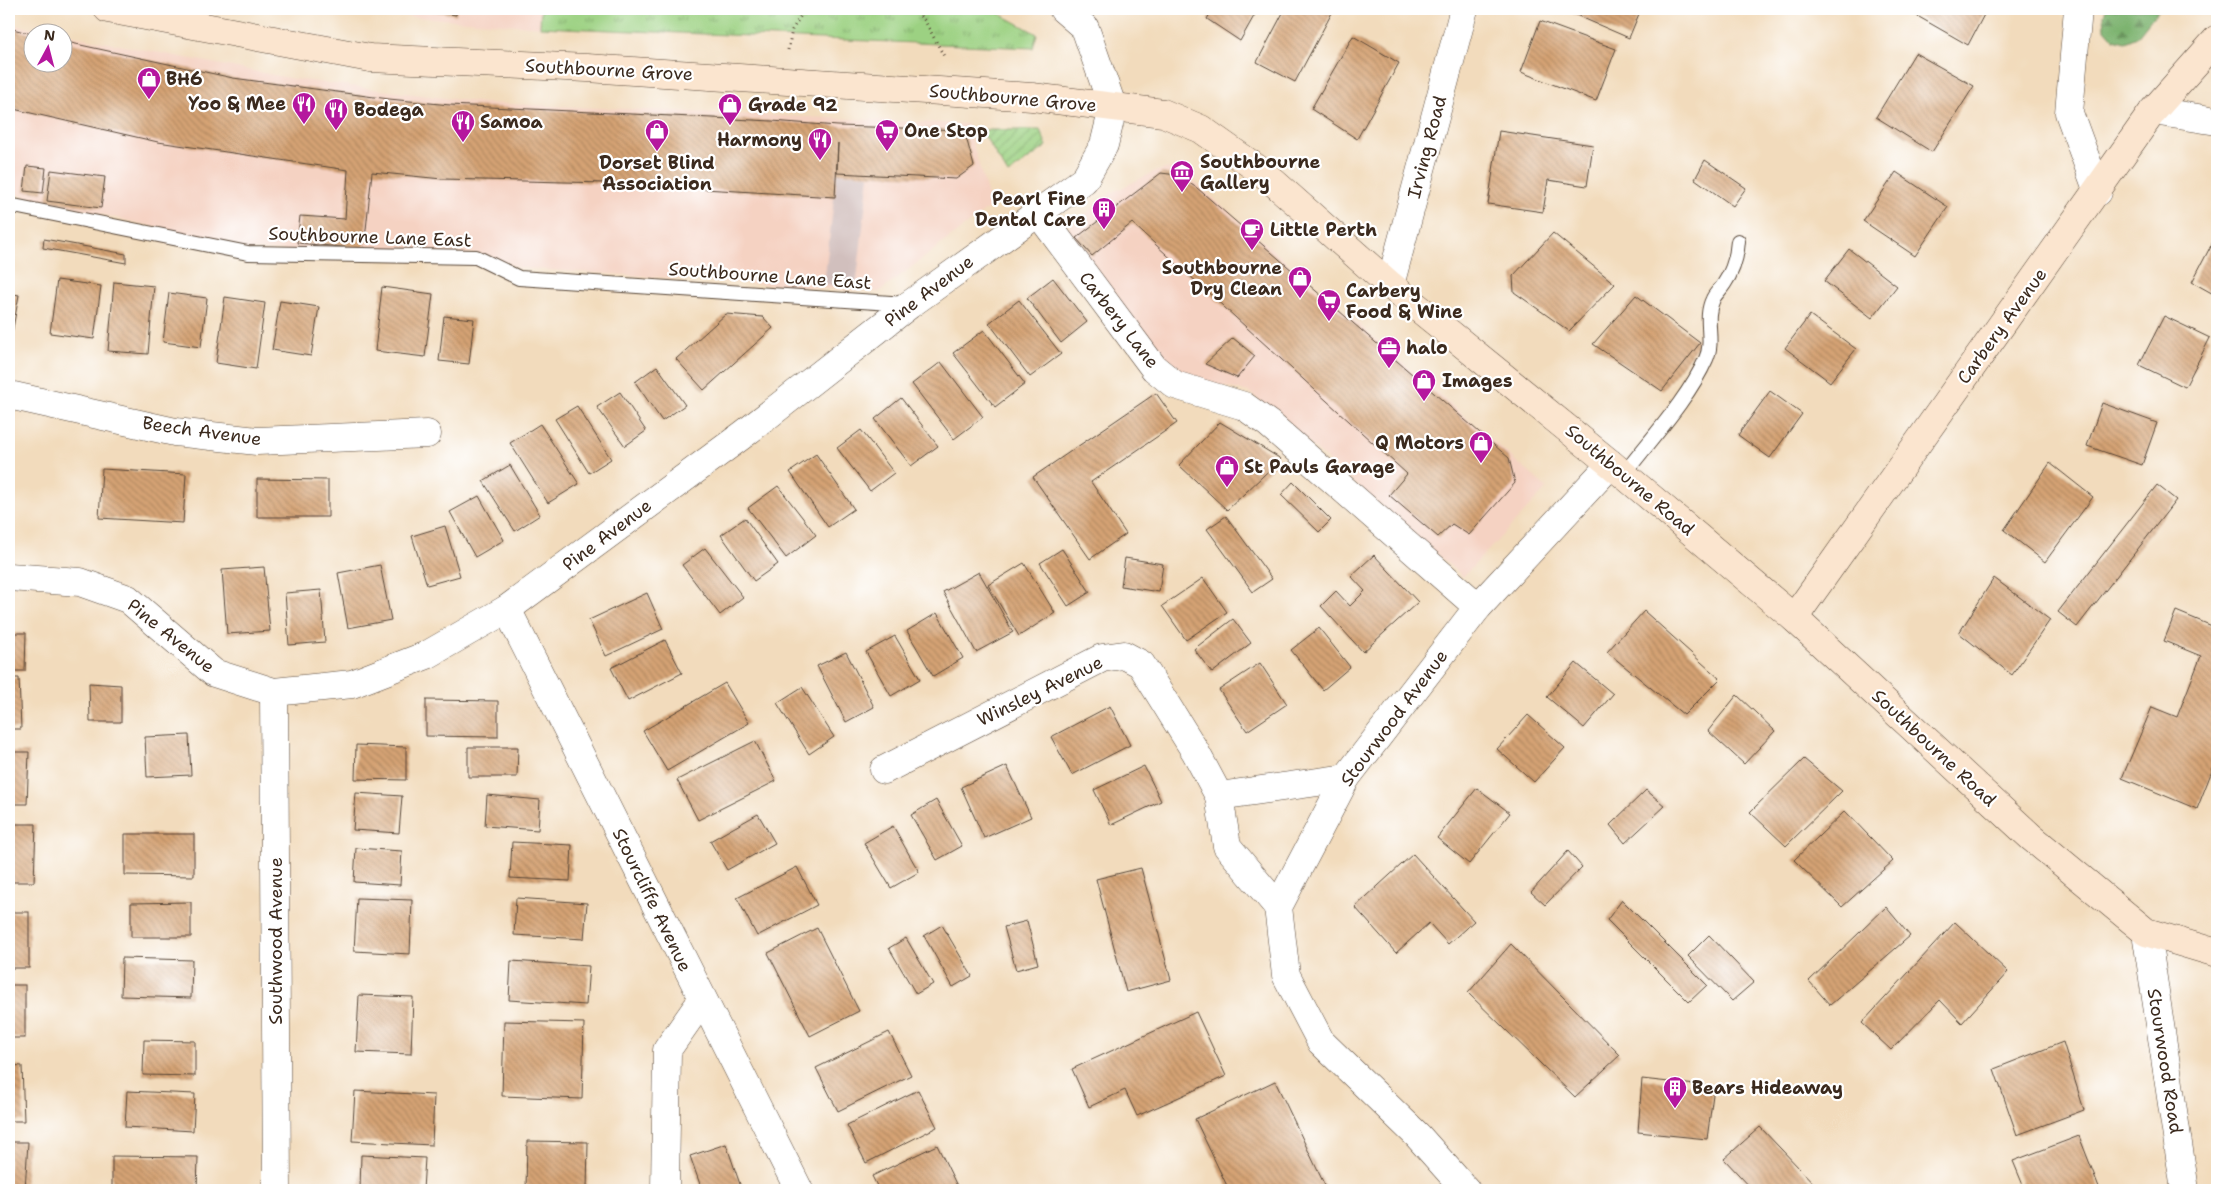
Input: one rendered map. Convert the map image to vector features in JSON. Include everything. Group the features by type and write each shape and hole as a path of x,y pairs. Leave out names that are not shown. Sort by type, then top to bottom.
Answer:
{"main road":[{"name":"Southbourne Grove","path":"108,9 370,58 587,68 965,92 1032,97 1113,108"},
{"name":"Carbery Avenue","path":"1794,618 2098,192 2153,111 2217,39"},
{"name":"Southbourne Road","path":"1113,108 1163,113 1201,129 1262,172 1390,285 1618,469 1794,618 2024,832 2146,932 2217,953"}],"street":[{"path":"1063,9 1085,28 1113,108"},
{"name":"Irving Road","path":"1390,285 1464,9"},
{"path":"2078,9 2069,113 2098,192"},
{"name":"Pine Avenue","path":"9,577 80,582 128,598 214,673 274,692 352,684 427,655 507,609 744,434 909,305 1037,211 1084,180 1104,145 1113,108"},
{"path":"2153,111 2217,121"},
{"name":"Carbery Lane","path":"1037,211 1154,368 1174,385 1244,406 1269,424 1478,607"},
{"name":"Beech Avenue","path":"9,394 175,432 257,441 427,434"},
{"name":"Stourwood Avenue","path":"1278,907 1346,778 1478,607 1618,469"},
{"name":"Stourcliffe Avenue","path":"507,609 799,1190"},
{"name":"Winsley Avenue","path":"884,770 1102,658 1124,655 1141,664 1195,751 1219,796 1227,846 1278,907"},
{"name":"Southwood Avenue","path":"274,692 277,1190"},
{"path":"1219,796 1346,778"},
{"path":"1278,907 1286,976 1321,1042 1418,1136 1466,1190"},
{"name":"Stourwood Road","path":"2146,932 2185,1190"},
{"path":"665,1190 667,1050 702,1000"}],"lane":[{"name":"Southbourne Lane East","path":"9,205 248,253 476,257 519,278 909,305"},
{"path":"1618,469 1681,400 1706,359 1710,348 1709,312 1713,298 1725,284 1732,269 1738,241"}],"path":[{"path":"783,80 792,30 805,9"},
{"path":"913,9 924,21 965,92"}],"shaded area":[{"path":"344,9 541,9 540,27 366,13"},
{"path":"9,24 22,26 22,72 72,72 72,36 294,79 484,103 967,124 991,206 879,292 520,268 482,254 248,250 9,192"},
{"path":"1170,168 1189,177 1547,488 1463,577 1249,392 1211,384 1183,374 1149,353 1063,232 1113,192 1154,172"},
{"path":"837,173 869,175 856,287 824,284"}],"green space":[{"path":"541,9 991,9 1037,34 1033,48 540,27"},
{"path":"2106,9 2159,9 2137,37 2125,42 2114,39 2105,29 2104,15"},
{"path":"981,130 1040,130 1047,146 1008,174"}],"building":[{"path":"419,9 457,9 456,15"},
{"path":"1213,9 1258,9 1240,41 1207,19"},
{"path":"1285,9 1334,9 1295,82 1257,62"},
{"path":"1562,9 1641,9 1629,38"},
{"path":"1915,9 1987,9 1968,45 1912,13"},
{"path":"1540,21 1616,49 1596,101 1521,72"},
{"path":"9,28 22,31 22,72 72,72 72,43 233,78 389,99 450,105 838,126 964,130 974,166 956,179 837,173 838,143 835,197 606,183 442,179 372,172 364,249 297,243 300,216 345,219 348,170 158,142 9,108"},
{"path":"1353,36 1399,63 1357,139 1311,109"},
{"path":"1915,53 1974,86 1932,152 1876,117"},
{"path":"1499,131 1593,145 1587,186 1548,180 1543,212 1488,204"},
{"path":"1705,160 1746,188 1733,206 1695,179"},
{"path":"27,166 46,168 43,193 24,191"},
{"path":"51,170 105,177 101,208 47,201"},
{"path":"1896,172 1948,207 1915,256 1863,221"},
{"path":"1161,173 1177,175 1197,188 1509,458 1515,483 1469,535 1452,524 1438,537 1389,495 1407,474 1132,223 1092,256 1076,238"},
{"path":"1553,233 1615,284 1569,331 1514,292 1513,276"},
{"path":"2217,234 2217,296 2192,282"},
{"path":"44,239 126,254 126,263 43,248"},
{"path":"1849,249 1897,286 1872,318 1824,281"},
{"path":"1053,278 1087,322 1061,343 1027,298"},
{"path":"57,280 101,286 94,339 50,333"},
{"path":"114,282 154,286 148,354 108,351"},
{"path":"382,287 433,294 425,357 375,351"},
{"path":"9,293 19,295 10,345 9,345"},
{"path":"169,293 207,298 201,347 163,342"},
{"path":"1636,295 1700,343 1662,391 1593,344"},
{"path":"225,297 265,303 256,369 216,363"},
{"path":"1019,300 1061,354 1030,377 989,323"},
{"path":"280,301 319,307 311,356 272,350"},
{"path":"726,314 763,317 773,328 704,390 676,359"},
{"path":"1810,315 1856,349 1830,382 1785,348"},
{"path":"444,316 474,319 469,364 439,361"},
{"path":"2164,316 2210,338 2185,387 2139,365"},
{"path":"984,330 1025,384 995,407 953,353"},
{"path":"1233,338 1255,356 1237,378 1205,364"},
{"path":"941,362 983,417 954,439 912,384"},
{"path":"657,366 685,405 662,421 635,382"},
{"path":"1770,391 1802,414 1770,458 1738,435"},
{"path":"620,392 646,431 625,446 597,407"},
{"path":"1156,393 1177,423 1091,482 1126,534 1090,559 1033,477"},
{"path":"901,398 938,446 911,466 875,419"},
{"path":"2102,403 2157,423 2142,465 2087,446"},
{"path":"577,406 611,459 589,473 555,419"},
{"name":"St Pauls Garage","path":"1220,422 1281,459 1227,510 1179,465"},
{"path":"540,424 579,484 548,503 510,443"},
{"path":"861,430 894,473 870,491 837,448"},
{"path":"816,454 854,509 828,527 790,472"},
{"path":"2050,463 2093,497 2045,562 2004,530"},
{"path":"510,465 540,515 515,531 483,481"},
{"path":"102,469 186,474 183,523 99,518"},
{"path":"257,479 328,480 328,517 257,517"},
{"path":"1293,482 1331,520 1319,532 1281,495"},
{"path":"2157,485 2176,500 2077,627 2058,612"},
{"path":"778,486 816,535 786,558 748,508"},
{"path":"479,496 504,540 475,557 450,512"},
{"path":"1226,516 1272,579 1253,592 1207,529"},
{"path":"745,518 778,564 754,581 721,535"},
{"path":"445,526 460,576 427,585 412,536"},
{"path":"705,548 743,597 720,615 682,565"},
{"path":"1062,549 1090,592 1068,606 1040,563"},
{"path":"1374,555 1418,602 1363,652 1321,606 1336,591 1350,606 1365,591 1351,576"},
{"path":"1125,558 1163,564 1159,592 1121,586"},
{"path":"1024,563 1055,613 1019,636 988,585"},
{"path":"380,565 391,620 348,628 338,573"},
{"path":"264,567 270,631 227,634 222,570"},
{"path":"979,572 1013,632 976,652 943,592"},
{"path":"1203,578 1227,612 1186,640 1162,606"},
{"path":"1994,578 2050,620 2012,675 1959,633"},
{"path":"321,590 325,642 289,645 285,593"},
{"path":"647,593 663,629 606,656 589,620"},
{"path":"1644,611 1720,679 1684,715 1607,652"},
{"path":"2176,611 2217,628 2217,758 2197,809 2122,778 2152,707 2177,717 2201,656 2164,641"},
{"path":"937,613 963,658 933,676 907,631"},
{"path":"1233,619 1251,643 1212,673 1194,649"},
{"path":"1319,628 1350,667 1323,690 1291,650"},
{"path":"9,633 26,633 25,671 9,671"},
{"path":"895,636 920,679 891,696 866,652"},
{"path":"665,640 682,673 628,701 611,668"},
{"path":"846,652 874,707 846,722 817,666"},
{"path":"1260,663 1287,704 1247,731 1219,690"},
{"path":"1576,663 1613,694 1584,728 1547,697"},
{"path":"9,678 19,678 21,729 9,729"},
{"path":"89,683 121,685 121,722 90,722"},
{"path":"725,683 749,723 667,771 643,731"},
{"path":"802,687 834,737 809,754 777,703"},
{"path":"1737,695 1775,731 1744,764 1708,731"},
{"path":"426,700 498,701 498,737 426,736"},
{"path":"1110,706 1130,745 1072,775 1051,737"},
{"path":"1528,715 1565,748 1534,782 1497,749"},
{"path":"189,735 191,775 147,777 145,737"},
{"path":"755,741 776,781 698,820 677,780"},
{"path":"356,745 406,747 406,780 355,779"},
{"path":"468,747 518,747 517,777 468,777"},
{"path":"9,752 29,752 27,804 9,804"},
{"path":"1804,759 1842,791 1786,846 1750,812"},
{"path":"1007,766 1031,817 984,838 961,787"},
{"path":"1144,766 1161,801 1111,825 1094,790"},
{"path":"1477,788 1510,813 1469,864 1437,838"},
{"path":"1646,790 1665,806 1625,843 1610,825"},
{"path":"356,793 402,796 399,833 353,830"},
{"path":"487,795 540,800 538,830 485,826"},
{"path":"936,800 962,846 937,860 911,815"},
{"path":"1845,811 1893,861 1842,907 1794,860"},
{"path":"758,814 775,843 727,870 710,841"},
{"path":"9,824 36,824 34,882 9,882"},
{"path":"893,826 919,872 891,888 864,843"},
{"path":"125,834 194,834 194,876 125,875"},
{"path":"512,842 572,845 570,881 510,878"},
{"path":"356,848 402,851 400,885 354,882"},
{"path":"1568,851 1582,867 1545,905 1531,892"},
{"path":"1413,854 1474,921 1448,944 1429,923 1396,953 1355,907"},
{"path":"797,867 817,905 757,936 737,898"},
{"path":"1141,868 1171,980 1126,992 1096,879"},
{"path":"357,898 412,900 410,954 354,951"},
{"path":"516,898 587,903 584,939 514,935"},
{"path":"1622,900 1707,985 1689,1002 1607,920"},
{"path":"191,902 191,937 131,937 131,903"},
{"path":"1886,907 1910,936 1830,1005 1809,981"},
{"path":"9,912 29,912 29,968 9,968"},
{"path":"1027,921 1038,964 1016,970 1004,927"},
{"path":"1955,922 2008,972 1962,1023 1940,1000 1891,1050 1862,1023"},
{"path":"942,925 972,976 953,987 924,936"},
{"path":"817,928 859,1011 810,1036 768,953"},
{"path":"1709,935 1754,982 1732,1001 1688,956"},
{"path":"906,938 933,984 916,994 889,948"},
{"path":"1511,944 1620,1055 1575,1097 1468,993"},
{"path":"122,958 192,960 191,998 121,996"},
{"path":"511,961 589,966 586,1005 509,1000"},
{"path":"9,985 25,985 25,1038 9,1038"},
{"path":"359,995 413,997 411,1054 356,1052"},
{"path":"1196,1012 1226,1076 1137,1116 1125,1090 1089,1107 1072,1069"},
{"path":"504,1021 584,1023 582,1099 502,1096"},
{"path":"889,1032 911,1075 838,1111 816,1068"},
{"path":"144,1040 195,1041 195,1076 143,1075"},
{"path":"2063,1042 2084,1110 2017,1135 1994,1069"},
{"path":"9,1065 22,1066 24,1121 9,1121"},
{"name":"Bears Hideaway","path":"1642,1079 1714,1087 1707,1139 1638,1132"},
{"path":"1275,1081 1327,1190 1229,1190 1195,1119"},
{"path":"918,1090 937,1127 866,1163 847,1125"},
{"path":"127,1091 195,1094 193,1131 125,1127"},
{"path":"355,1091 434,1095 432,1145 352,1141"},
{"path":"1760,1127 1820,1190 1753,1190 1724,1159"},
{"path":"2079,1136 2099,1187 2090,1190 2025,1190 2013,1161"},
{"path":"527,1141 588,1142 587,1190 526,1190"},
{"path":"9,1142 28,1142 25,1190 9,1190"},
{"path":"726,1144 742,1190 702,1190 690,1156"},
{"path":"937,1145 959,1190 879,1190 872,1176"},
{"path":"361,1155 425,1158 423,1190 360,1190"},
{"path":"112,1156 198,1157 197,1190 112,1188"}],"place":[{"name":"BH6","path":"149,100"},
{"name":"Yoo & Mee","path":"304,125"},
{"name":"Grade 92","path":"730,126"},
{"name":"Bodega","path":"336,131"},
{"name":"Samoa","path":"463,143"},
{"name":"Dorset Blind Association","path":"657,152"},
{"name":"One Stop","path":"887,152"},
{"name":"Harmony","path":"820,161"},
{"name":"Southbourne Gallery","path":"1182,193"},
{"name":"Pearl Fine Dental Care","path":"1104,230"},
{"name":"Little Perth","path":"1252,251"},
{"name":"Southbourne Dry Clean","path":"1300,299"},
{"name":"Carbery Food & Wine","path":"1329,322"},
{"name":"halo","path":"1389,369"},
{"name":"Images","path":"1424,402"},
{"name":"Q Motors","path":"1481,464"},
{"name":"St Pauls Garage","path":"1227,488"},
{"name":"Bears Hideaway","path":"1675,1109"}]}
